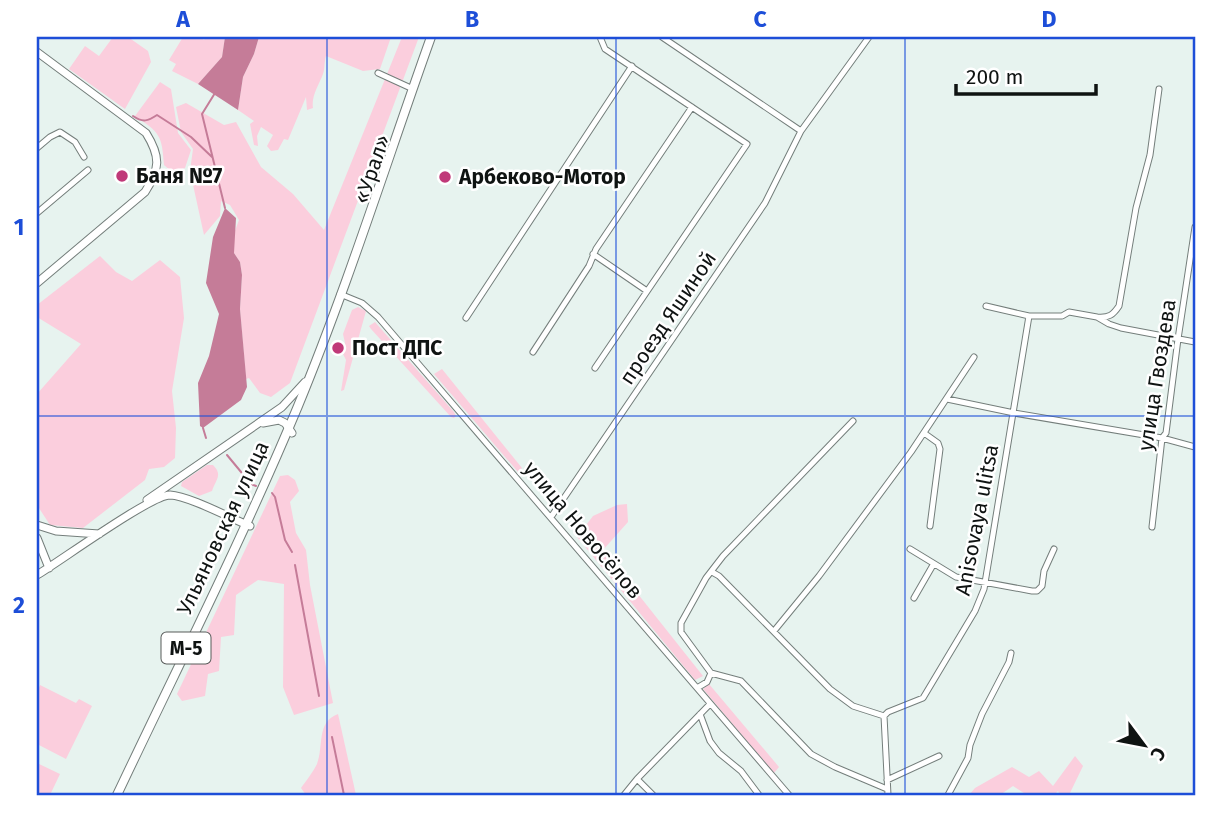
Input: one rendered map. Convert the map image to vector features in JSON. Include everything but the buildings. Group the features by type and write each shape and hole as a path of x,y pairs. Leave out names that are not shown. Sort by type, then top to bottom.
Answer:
{"highway":[{"name":"«Урал»","path":"343,295 413,89 434,37"},
{"name":"«Урал»","path":"337,311 434,37"},
{"name":"Ульяновская улица","path":"290,430 337,311"},
{"name":"Ульяновская улица","path":"122,795 290,430 337,311"},
{"name":"Ульяновская улица","path":"117,795 247,525"}],"main road":[{"path":"37,52 146,133 154,145 158,161 155,177 145,192 37,283"},
{"path":"125,518 289,401 311,373"},
{"path":"247,432 274,420 282,421 290,430"},
{"path":"175,480 172,488 184,499"},
{"path":"37,575 160,497 170,495 184,499 247,525"},
{"path":"234,520 239,527 234,548"},
{"path":"37,525 56,531 100,534"},
{"path":"37,538 49,568"}],"street":[{"path":"595,369 747,144 605,49 600,37"},
{"path":"662,37 801,131"},
{"name":"проезд Яшиной","path":"551,517 765,203 801,131 869,37"},
{"path":"466,318 632,66"},
{"path":"377,73 413,89"},
{"path":"986,306 1029,316 1062,316 1069,312 1107,318 1114,315 1119,306 1136,208 1150,155 1159,89"},
{"path":"533,352 589,266 593,254 692,107"},
{"path":"37,148 60,132 75,142 84,157"},
{"path":"37,213 88,170"},
{"name":"улица Гвоздева","path":"1152,527 1162,438 1166,433 1195,227"},
{"path":"593,254 647,291"},
{"name":"улица Новосёлов","path":"343,295 365,305 378,317 789,795"},
{"name":"Anisovaya ulitsa","path":"884,716 923,698 975,611 984,589 1029,316"},
{"path":"1097,317 1121,328 1195,342"},
{"path":"774,631 819,576 924,433 974,357"},
{"path":"947,399 1162,438 1195,447"},
{"path":"853,421 723,556 706,578 681,623 681,632 710,673 741,681 811,754 888,792"},
{"path":"924,433 938,443 940,449 930,526"},
{"path":"910,548 933,565 956,577 1037,591 1042,586 1044,571 1054,549"},
{"path":"914,598 933,565"},
{"path":"712,572 719,576 830,690 853,706 884,716 888,792"},
{"path":"948,795 968,758 970,745 1011,653"},
{"path":"697,688 707,682 710,673"},
{"path":"624,795 710,704"},
{"path":"700,714 710,741 719,753 741,771 759,795"},
{"path":"887,780 939,756"},
{"path":"637,779 653,795"}],"shaded area":[{"path":"113,37 128,37 148,51 151,62 125,109 69,69 85,46 99,56"},
{"path":"183,37 200,37 204,40 206,37 225,37 222,57 198,84 172,71 176,64 169,60"},
{"path":"225,37 259,37 243,77 238,110 198,84 222,57"},
{"path":"259,37 391,37 380,69 363,71 326,56 324,72 314,95 313,108 307,110 306,97 288,140 284,139 278,150 271,151 267,146 273,135 261,127 257,136 258,146 254,145 250,124 254,121 238,110 243,77"},
{"path":"402,37 419,37 290,383 271,397 260,393 249,378 246,379 240,309 242,275 240,262 234,253 233,236 239,220 230,205 221,201 220,216 204,235 190,171 193,149 181,132 176,107 186,103 224,125 236,122 261,167 293,194 324,230"},
{"path":"160,82 171,89 178,133 191,150 185,168 172,172 164,165 161,141 155,131 135,116"},
{"path":"225,208 236,218 234,253 240,262 242,275 240,309 247,387 241,400 203,428 200,426 198,383 209,356 219,314 206,283 213,237"},
{"path":"100,256 116,272 132,281 160,260 180,277 184,318 172,391 176,428 175,458 164,467 149,469 145,480 83,528 50,525 37,505 37,394 81,344 37,317 37,305"},
{"path":"358,307 366,311 344,390 341,391 346,360 343,354 343,334 352,310"},
{"path":"375,322 454,412 454,418 371,329 369,326"},
{"path":"442,369 522,468 518,472 434,374"},
{"path":"207,465 213,465 218,472 212,491 199,496 181,486 182,482"},
{"path":"288,475 295,480 299,491 290,502 296,533 306,550 310,585 333,703 294,715 283,687 284,584 258,580 236,595 234,635 221,637 219,671 208,674 205,696 182,701 177,694 280,476"},
{"path":"627,504 628,522 603,550 703,676 695,680 577,537 593,516 617,505"},
{"path":"709,684 779,767 774,773 703,689"},
{"path":"40,685 76,703 79,699 92,706 66,759 37,744 37,693"},
{"path":"338,714 356,795 306,795 301,788 317,764 326,723"},
{"path":"1075,756 1083,766 1069,795 1060,795 1058,791 1054,795 1024,795 1013,786 1000,795 969,795 975,788 1012,767 1029,777 1039,771 1053,786"},
{"path":"37,763 60,774 50,795 37,795"}],"waterway":[{"path":"215,93 202,114 225,208"},
{"path":"133,116 145,120 157,115 191,137 212,157"},
{"path":"203,428 206,438"},
{"path":"227,455 251,484 256,486"},
{"path":"272,493 285,540 292,552"},
{"path":"295,565 319,696"},
{"path":"332,737 344,795"}],"place":[{"name":"Баня №7","path":"122,176"},
{"name":"Арбеково-Мотор","path":"445,177"},
{"name":"Пост ДПС","path":"338,348"}]}
